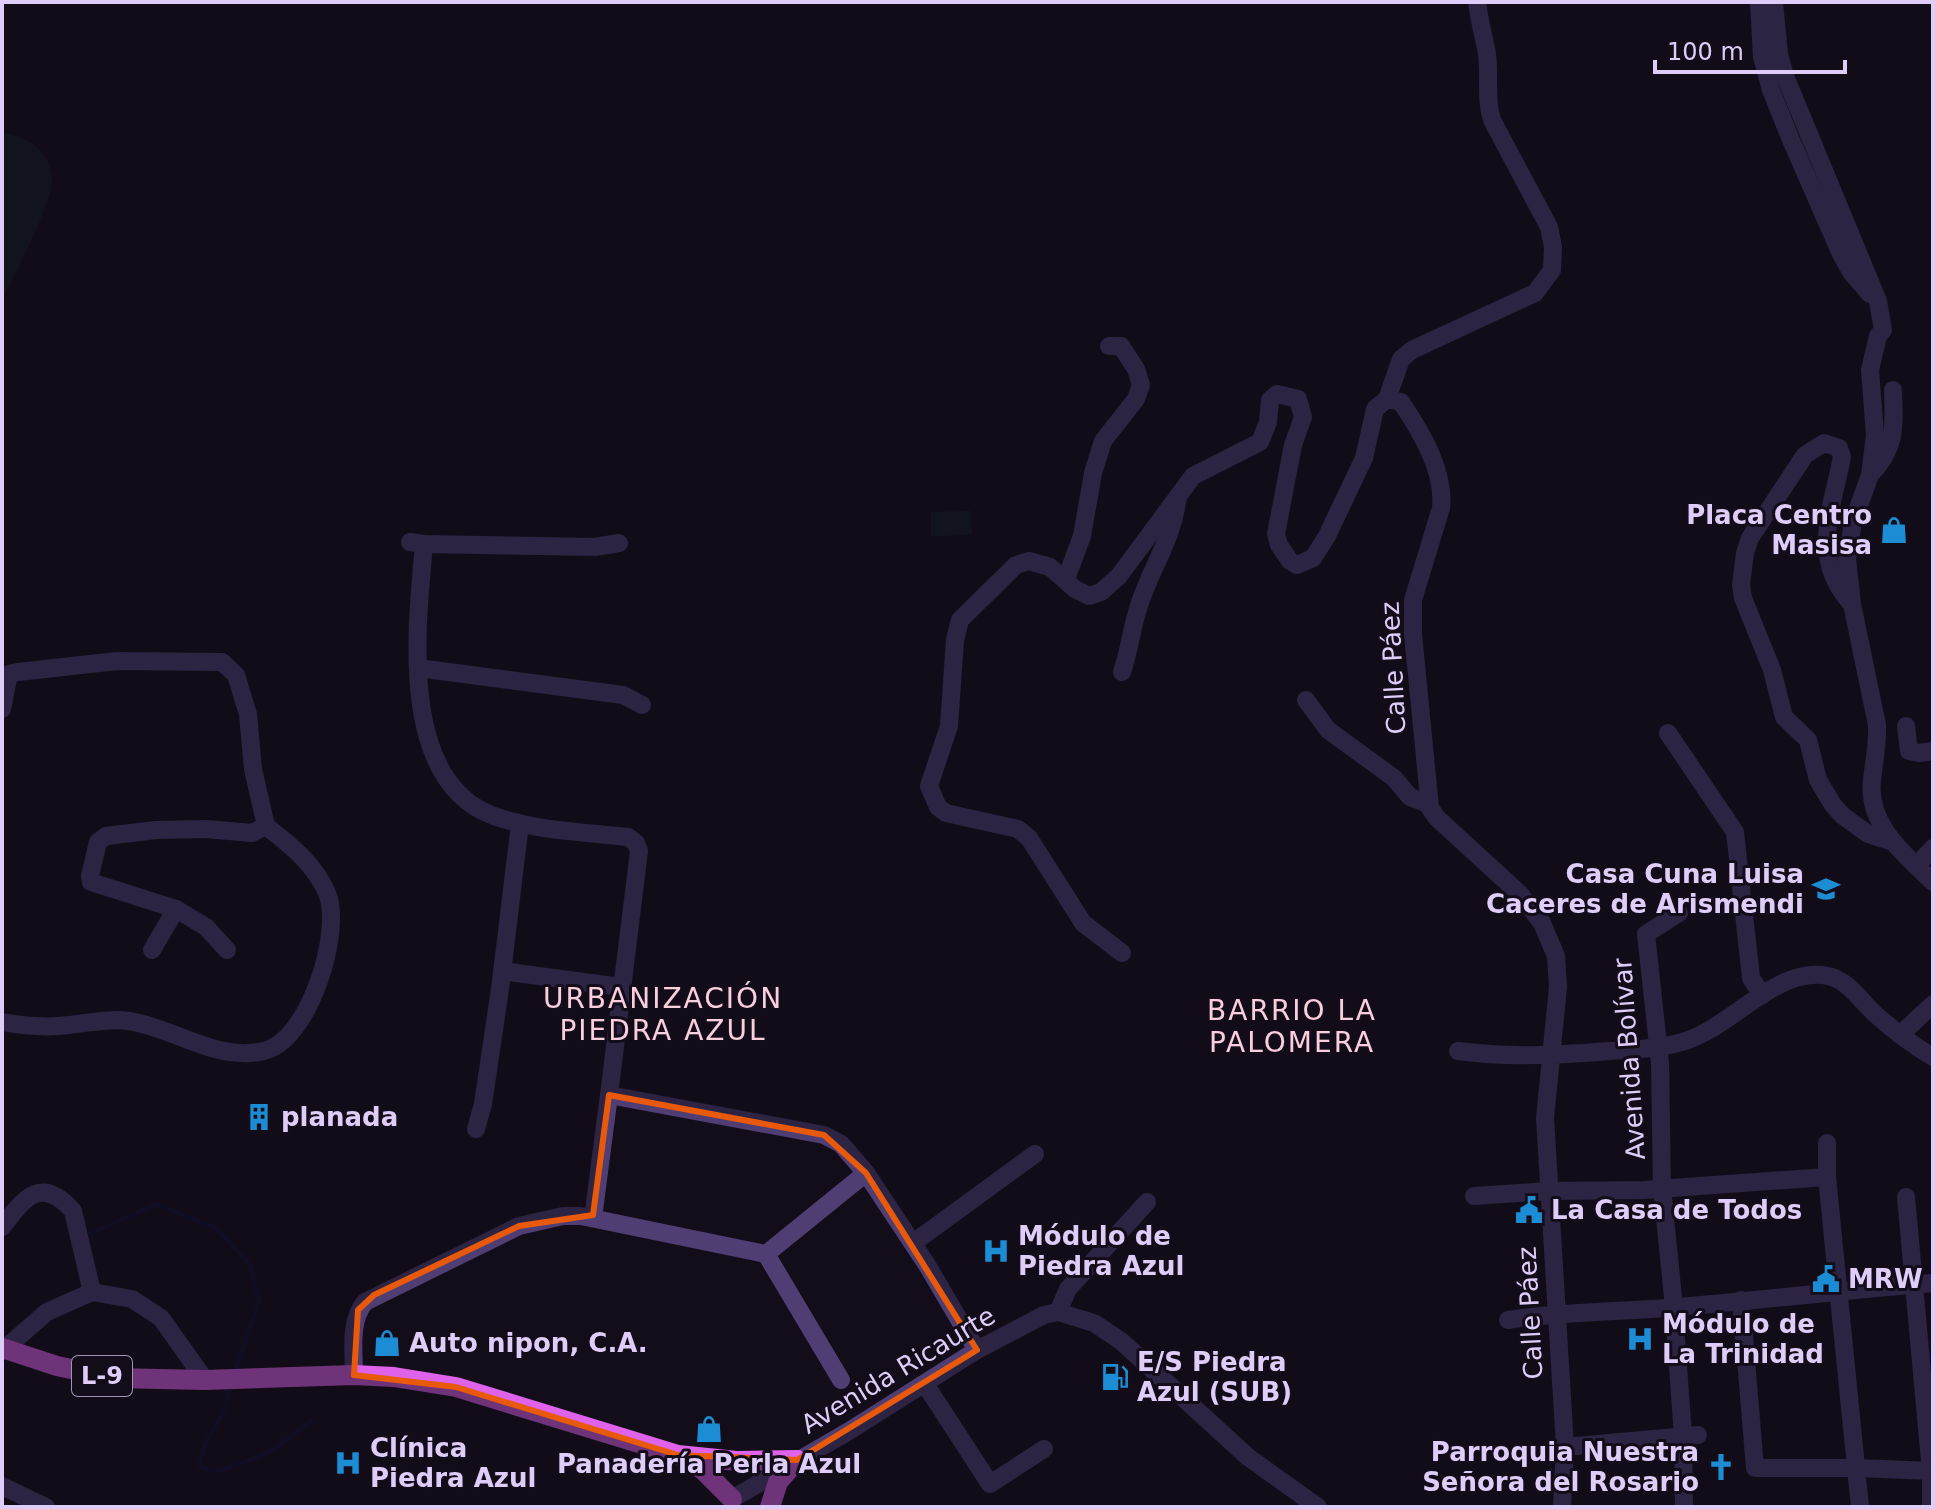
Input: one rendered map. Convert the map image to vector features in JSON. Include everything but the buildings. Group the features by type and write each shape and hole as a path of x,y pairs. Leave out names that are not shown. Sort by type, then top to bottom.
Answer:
{"main road":[{"name":"L-9","path":"3,1349 57,1366 114,1378 394,1377 456,1387 678,1455 737,1461 797,1460"},
{"name":"L-9","path":"678,1455 703,1470 738,1504"},
{"path":"770,1507 778,1482 797,1460"}],"street":[{"path":"1122,953 1083,923 1029,838 1018,829 946,813 938,807 929,786 949,726 955,640 960,620 1016,565 1029,561 1040,562 1089,596 1101,592 1119,576 1193,476 1260,442 1268,422 1270,400 1277,394 1298,399 1303,417 1293,445 1276,534 1279,545 1290,561 1297,565 1306,563 1320,550 1364,458 1371,418 1375,409 1387,399 1401,359 1412,350 1535,293 1552,270 1553,247 1549,227 1492,120 1487,104 1487,54 1477,2"},
{"path":"1759,2 1762,57 1791,140 1851,272 1878,301"},
{"path":"1774,2 1777,43 1785,76 1878,301 1883,330 1878,336 1870,370 1875,435 1870,475 1849,541 1847,559 1852,604 1877,725 1872,797 1875,814 1893,842 1933,882"},
{"path":"1066,579 1082,536 1093,473 1103,441 1136,399 1141,385 1121,346 1109,346"},
{"path":"1870,475 1887,455 1892,441 1893,390"},
{"name":"Calle Páez","path":"1387,399 1401,402 1406,409 1437,471 1443,495 1413,600 1413,634 1429,804 1437,818 1520,894 1552,942 1558,972 1545,1118 1565,1447 1562,1507"},
{"path":"1852,604 1840,591 1827,558 1825,537 1842,457 1839,448 1824,443 1805,455 1750,538 1741,585 1743,598 1772,670 1784,717 1808,740 1824,792 1854,824 1868,834 1893,842"},
{"path":"1122,672 1137,611 1175,521 1179,493"},
{"path":"593,1218 639,851 636,843 628,837 520,824 473,806 457,794 443,776 426,726 418,668 417,543 595,547 619,543"},
{"path":"2,709 9,674 18,672 117,661 222,662 236,675 248,714 253,769 266,826 314,869 328,895 332,920 324,965 304,1013 289,1034 269,1050 246,1054 207,1047 130,1021 99,1020 31,1027 2,1022"},
{"path":"418,668 623,695 642,705"},
{"path":"1306,700 1328,730 1394,778 1410,797 1429,804"},
{"path":"1906,726 1909,751 1933,751"},
{"path":"1668,733 1735,832 1751,978 1762,995"},
{"path":"476,1129 483,1104 520,824"},
{"path":"227,950 206,927 176,909 91,882 98,842 106,836 156,830 206,829 252,833 266,826"},
{"path":"1916,866 1933,848"},
{"path":"152,950 176,909"},
{"name":"Avenida Bolívar","path":"1679,913 1646,934 1659,1047 1662,1188 1690,1435 1684,1507"},
{"path":"502,971 621,987"},
{"path":"1458,1051 1550,1056 1686,1042 1705,1034 1762,995 1801,977 1828,976 1849,987 1873,1013 1933,1057"},
{"path":"1900,1035 1933,1004"},
{"path":"609,1095 811,1130 841,1144 866,1173 913,1243 977,1350"},
{"path":"1827,1143 1827,1177 1860,1507"},
{"path":"913,1243 1035,1154"},
{"path":"766,1254 866,1173"},
{"path":"1474,1196 1827,1177"},
{"path":"2,1227 23,1199 34,1194 52,1194 65,1202 73,1211 92,1292"},
{"path":"1906,1197 1913,1284 1926,1356 1931,1507"},
{"path":"1147,1202 1068,1289 1058,1312 1094,1323 1121,1341 1248,1457 1318,1507"},
{"path":"354,1375 354,1327 358,1310 374,1295 519,1226 563,1216 593,1218 766,1254 841,1380"},
{"path":"1508,1320 1556,1313 1674,1307 1933,1283"},
{"path":"3,1349 47,1312 92,1292 132,1299 161,1318 205,1380"},
{"path":"1741,1300 1755,1468 1932,1472"},
{"name":"Avenida Ricaurte","path":"738,1504 797,1460 977,1350 1044,1315 1058,1312"},
{"path":"925,1384 990,1484 1044,1449"},
{"path":"1565,1447 1690,1435"},
{"path":"2,1486 46,1507"}],"highlighted area":[{"path":"609,1095 824,1135 866,1173 977,1350 797,1460 678,1455 456,1387 354,1375 358,1310 374,1295 519,1226 593,1215"}],"shaded area":[{"path":"2,132 36,146 47,160 52,179 40,220 2,299"},
{"path":"971,511 972,535 931,536 931,512"}],"waterway":[{"path":"85,1236 156,1204 216,1228 250,1265 259,1302 234,1374"},
{"path":"230,1386 223,1412 208,1438 200,1466 222,1469 259,1457 312,1420"}],"place":[{"name":"Placa Centro Masisa","path":"1894,530"},
{"name":"Casa Cuna Luisa Caceres de Arismendi","path":"1826,889"},
{"name":"planada","path":"259,1117"},
{"name":"La Casa de Todos","path":"1529,1210"},
{"name":"Módulo de Piedra Azul","path":"996,1251"},
{"name":"MRW","path":"1826,1279"},
{"name":"Módulo de La Trinidad","path":"1640,1339"},
{"name":"Auto nipon, C.A.","path":"387,1343"},
{"name":"E/S Piedra Azul (SUB)","path":"1115,1377"},
{"name":"Panadería Perla Azul","path":"709,1429"},
{"name":"Clínica Piedra Azul","path":"348,1463"},
{"name":"Parroquia Nuestra Señora del Rosario","path":"1721,1467"}],"district":[{"name":"URBANIZACIÓN PIEDRA AZUL","path":"663,1014"},
{"name":"BARRIO LA PALOMERA","path":"1292,1026"}]}
